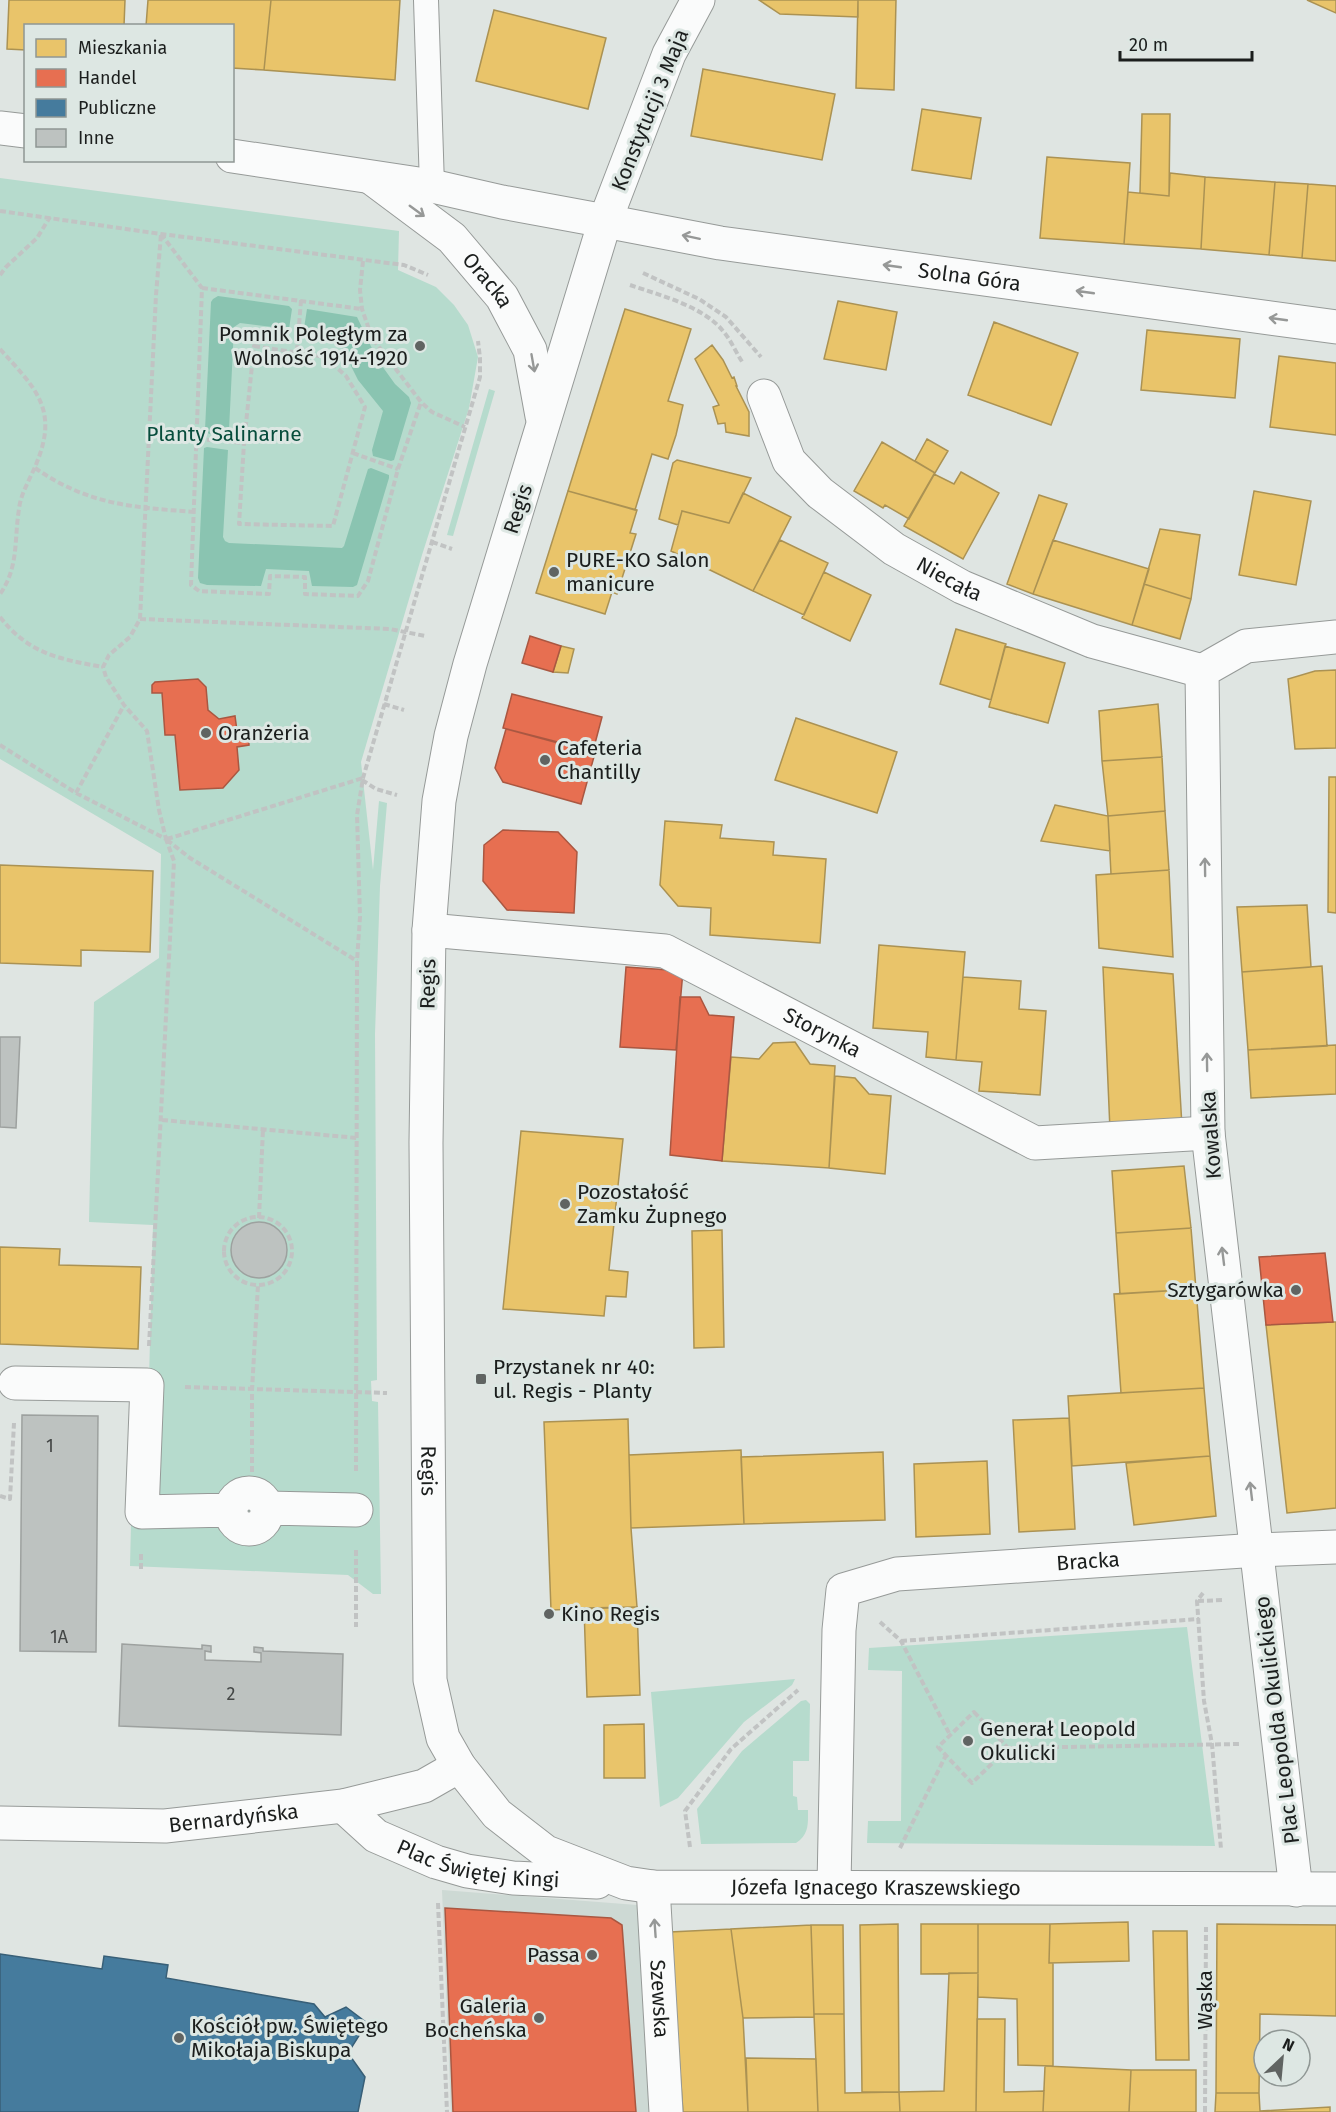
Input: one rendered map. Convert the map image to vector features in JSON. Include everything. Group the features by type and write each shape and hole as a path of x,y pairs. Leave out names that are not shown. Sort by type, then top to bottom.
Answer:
{"street":[{"name":"Konstytucji 3 Maja","path":"605,221 669,54 698,0"},
{"path":"0,128 24,131"},
{"name":"Oracka","path":"234,156 432,186 502,202 605,221"},
{"name":"Oracka","path":"369,177 452,238 502,297 530,350 544,426"},
{"name":"Solna Góra","path":"605,221 720,243 1336,327"},
{"name":"Regis","path":"459,1766 443,1738 430,1680 426,1143 429,930 439,801 451,736 488,603 605,221"},
{"name":"Niecała","path":"764,396 789,461 820,493 894,549 962,587 1092,641 1202,671"},
{"path":"1202,671 1246,646 1336,637"},
{"name":"Kowalska","path":"1202,671 1208,1134 1258,1550"},
{"name":"Storynka","path":"429,930 665,951 1035,1143 1208,1134"},
{"path":"15,1383 147,1385 142,1512 250,1504 356,1510"},
{"name":"Bracka","path":"843,1590 897,1574 1336,1547"},
{"name":"Plac Leopolda Okulickiego","path":"1258,1550 1296,1890"},
{"path":"842,1887 837,1684 843,1590"},
{"name":"Bernardyńska","path":"0,1823 165,1826 343,1806 424,1786 459,1766"},
{"name":"Józefa Ignacego Kraszewskiego","path":"459,1766 497,1814 546,1852 639,1885 1336,1889"},
{"name":"Plac Świętej Kingi","path":"343,1806 376,1836 436,1862 467,1871 513,1878 639,1885"},
{"name":"Szewska","path":"639,1885 666,2112"}],"lane":[{"path":"426,0 432,186"}],"path":[{"path":"0,211 404,265 433,278"},
{"path":"0,275 37,238 50,218"},
{"path":"161,234 202,288 191,585 194,589 269,594 270,576 306,577 305,594 358,596 368,581 398,469 421,402"},
{"path":"161,234 140,619 130,637 109,655 103,667 106,677 124,705 147,731 159,810 174,861 147,1385 378,1393"},
{"path":"363,261 360,290 362,309 372,338 421,402 432,412 465,427"},
{"path":"642,273 699,299 726,317 765,361"},
{"path":"630,285 694,309 723,330 764,396"},
{"path":"202,288 362,309"},
{"path":"297,351 301,300"},
{"path":"356,1627 357,961 360,917 357,815 362,779 480,377 476,333"},
{"path":"254,346 297,351 325,357 346,376 365,408 333,526 239,524 244,443 254,346"},
{"path":"0,349 29,380 44,409 46,432 45,444 19,508 15,560 0,594"},
{"path":"198,439 244,443"},
{"path":"353,453 398,469"},
{"path":"35,468 57,484 112,504 194,512"},
{"path":"432,542 452,549"},
{"path":"0,617 19,638 35,649 55,657 103,667"},
{"path":"140,619 405,631 425,636"},
{"path":"384,704 404,710"},
{"path":"76,793 124,705"},
{"path":"0,745 76,793 166,839 190,858 357,961"},
{"path":"362,779 376,789 397,795"},
{"path":"166,839 362,779"},
{"path":"162,1120 357,1138"},
{"path":"259,1218 263,1129"},
{"path":"251,1217 267,1218 281,1226 290,1238 292,1254 289,1266 281,1277 270,1283 258,1285 241,1281 229,1269 224,1253 227,1236 237,1224 251,1217"},
{"path":"250,1504 252,1390 258,1285"},
{"path":"0,1496 10,1499 15,1383"},
{"path":"1209,1586 1197,1601 1204,1701 1212,1744 1221,1852"},
{"path":"843,1590 901,1641 950,1735"},
{"path":"901,1641 1199,1619"},
{"path":"695,1886 685,1811 731,1749 800,1688 837,1684"},
{"path":"1008,1748 974,1712 938,1747 972,1783 1008,1748 1280,1743"},
{"path":"842,1887 900,1848 946,1755"},
{"path":"436,1862 447,2112"},
{"name":"Wąska","path":"1205,2112 1206,1888"}],"shaded area":[{"path":"218,296 289,306 292,309 289,329 240,323 234,327 227,435 209,434 205,430 211,302"},
{"path":"307,309 357,317 377,359 395,384 409,397 411,403 394,460 373,456 372,450 383,411 358,380 338,340 333,336 305,331"},
{"path":"204,448 228,450 223,537 229,543 342,548 368,469 389,475 357,585 353,587 312,586 309,571 266,569 261,586 200,583 198,578"},
{"name":"Galeria Bocheńska","path":"442,1890 637,1905 651,2112 451,2112"}],"green space":[{"name":"Planty Salinarne","path":"0,178 399,231 398,270 436,287 454,305 468,325 478,357 469,408 422,555 361,762 373,870 379,801 387,803 380,886 375,1034 377,1380 371,1381 372,1401 378,1402 381,1594 373,1594 348,1575 130,1566 134,1400 149,1379 153,1225 89,1222 94,1002 159,958 161,854 0,759"},
{"path":"489,389 495,391 453,536 447,535"},
{"path":"1187,1627 1215,1846 867,1843 868,1821 901,1821 902,1671 868,1670 869,1648"},
{"path":"795,1679 792,1685 744,1722 678,1798 660,1807 651,1692"},
{"path":"806,1700 810,1704 809,1761 793,1761 793,1796 797,1797 798,1810 808,1810 806,1833 796,1843 701,1844 697,1809 742,1751 801,1701"}],"building: Mieszkania":[{"path":"9,0 125,0 124,24 24,24 24,50 7,49"},
{"path":"148,0 271,0 264,70 234,68 234,24 146,24"},
{"path":"271,0 400,0 395,80 264,70"},
{"path":"759,0 858,0 858,17 780,14"},
{"path":"858,0 896,0 894,90 856,88"},
{"path":"1307,0 1336,0 1336,13"},
{"path":"494,10 606,38 588,109 476,81"},
{"path":"703,69 835,94 822,160 691,136"},
{"path":"922,109 981,118 971,179 912,170"},
{"path":"1142,114 1170,114 1169,196 1140,193"},
{"path":"1047,157 1130,163 1124,244 1040,238"},
{"path":"1170,173 1205,177 1201,249 1124,244 1128,192 1169,196"},
{"path":"1205,177 1275,182 1269,255 1201,249"},
{"path":"1275,182 1308,184 1302,258 1269,255"},
{"path":"1308,184 1336,186 1336,261 1302,258"},
{"path":"838,301 897,312 886,370 824,359"},
{"path":"625,309 691,329 668,401 683,405 676,435 668,459 652,454 635,510 568,491"},
{"path":"994,322 1078,353 1051,425 968,395"},
{"path":"1147,330 1240,339 1235,398 1141,390"},
{"path":"712,345 732,378 734,377 749,412 749,436 726,432 725,423 718,424 713,407 719,405 695,359"},
{"path":"1279,356 1336,363 1336,435 1270,427"},
{"path":"927,439 948,451 935,473 915,461"},
{"path":"882,442 935,473 909,519 885,505 883,508 854,491"},
{"path":"677,460 751,478 729,523 682,511 678,525 659,519 673,463"},
{"path":"961,472 999,493 963,559 904,526 934,474 954,484"},
{"path":"568,491 637,510 630,533 636,534 617,594 612,592 605,614 536,593"},
{"path":"1254,491 1311,501 1296,585 1239,575"},
{"path":"743,493 791,517 753,591 671,551 682,511 729,523"},
{"path":"1039,495 1067,504 1033,594 1007,584"},
{"path":"1160,529 1200,535 1191,599 1144,584"},
{"path":"780,540 828,563 804,615 753,591"},
{"path":"1053,540 1149,569 1132,625 1033,594"},
{"path":"824,572 871,595 850,641 802,618"},
{"path":"1144,584 1191,599 1180,639 1132,625"},
{"path":"956,629 1006,644 991,700 940,684"},
{"path":"561,646 574,649 568,673 553,672"},
{"path":"1005,646 1065,663 1048,723 989,707"},
{"path":"1336,670 1336,748 1295,749 1288,679 1315,671"},
{"path":"1158,704 1162,757 1102,761 1099,711"},
{"path":"796,718 897,752 877,813 775,780"},
{"path":"1162,757 1165,811 1108,816 1102,761"},
{"path":"1329,777 1336,777 1336,913 1328,912"},
{"path":"1055,805 1108,816 1110,851 1041,841"},
{"path":"1165,811 1169,870 1111,874 1108,816"},
{"path":"665,821 722,825 720,838 774,842 773,855 826,859 820,943 710,935 711,908 678,906 660,885"},
{"path":"0,865 153,871 150,952 81,950 81,966 0,963"},
{"path":"1169,870 1173,957 1099,948 1096,875"},
{"path":"1307,905 1311,967 1242,972 1237,907"},
{"path":"879,945 965,952 956,1060 926,1057 928,1032 873,1028"},
{"path":"1322,966 1327,1046 1248,1050 1242,972"},
{"path":"1103,967 1173,974 1182,1126 1110,1130"},
{"path":"963,977 1021,981 1019,1009 1046,1011 1040,1095 979,1091 982,1062 956,1060"},
{"path":"795,1042 810,1064 835,1066 829,1168 722,1161 731,1057 759,1059 773,1043"},
{"path":"1336,1045 1336,1094 1251,1098 1248,1050"},
{"path":"835,1076 855,1078 869,1094 891,1096 885,1174 829,1168"},
{"name":"Pozostałość Zamku Żupnego","path":"521,1131 623,1139 609,1270 628,1272 626,1297 606,1296 604,1316 503,1309"},
{"path":"1184,1166 1191,1228 1116,1233 1112,1171"},
{"path":"1191,1228 1196,1289 1120,1294 1116,1233"},
{"path":"722,1230 724,1347 694,1348 692,1231"},
{"path":"0,1247 60,1249 59,1265 141,1267 138,1349 0,1344"},
{"path":"1196,1289 1204,1388 1121,1393 1114,1294"},
{"path":"1336,1322 1336,1508 1287,1513 1266,1325"},
{"path":"1204,1388 1210,1456 1072,1466 1068,1396"},
{"path":"1069,1418 1075,1529 1019,1532 1013,1420"},
{"path":"628,1419 631,1528 637,1607 551,1610 544,1422"},
{"path":"741,1450 744,1524 631,1528 629,1455"},
{"path":"883,1452 885,1520 744,1524 741,1457"},
{"path":"1210,1456 1216,1516 1134,1525 1126,1463"},
{"path":"987,1461 990,1534 916,1537 914,1464"},
{"path":"637,1607 640,1695 587,1697 584,1608"},
{"path":"644,1724 645,1778 604,1778 604,1725"},
{"path":"1128,1922 1129,1961 1049,1963 1050,1924"},
{"path":"898,1924 899,2092 862,2092 860,1925"},
{"path":"921,1924 978,1924 978,1973 921,1974"},
{"path":"978,1924 1050,1924 1049,1963 1053,1963 1053,2066 1018,2065 1017,1999 978,1997"},
{"path":"1217,1924 1336,1925 1336,2016 1260,2014 1260,2028 1252,2028 1252,2088 1259,2088 1259,2093 1216,2093"},
{"path":"811,1925 843,1925 844,2014 814,2014"},
{"path":"811,1925 814,2017 743,2018 731,1929"},
{"path":"731,1929 743,2018 748,2112 683,2112 670,1932"},
{"path":"1153,1931 1187,1931 1189,2060 1156,2060"},
{"path":"949,1973 978,1973 976,2112 900,2112 899,2092 944,2091"},
{"path":"814,2014 844,2014 845,2093 899,2092 900,2112 818,2112"},
{"path":"977,2019 1005,2019 1004,2092 1044,2091 1043,2112 976,2112"},
{"path":"746,2058 816,2059 818,2112 748,2112"},
{"path":"1045,2066 1131,2070 1129,2112 1043,2112"},
{"path":"1131,2070 1196,2070 1196,2112 1129,2112"},
{"path":"1216,2093 1259,2093 1260,2111 1330,2107 1330,2112 1215,2112"}],"building: Handel":[{"path":"530,636 561,646 553,672 522,663"},
{"name":"Oranżeria","path":"198,679 206,687 208,710 219,719 235,716 237,731 248,730 249,745 237,747 239,770 223,788 180,790 175,735 165,735 162,693 152,693 152,685 155,682"},
{"path":"512,694 602,717 593,751 503,728"},
{"name":"Cafeteria Chantilly","path":"506,729 595,753 581,804 503,782 495,768"},
{"path":"503,830 558,832 577,852 574,913 507,910 483,881 484,845"},
{"path":"626,967 683,971 676,1050 620,1047"},
{"path":"680,997 700,997 709,1015 734,1017 722,1161 670,1155"},
{"name":"Sztygarówka","path":"1325,1253 1333,1322 1266,1325 1259,1257"},
{"name":"Galeria Bocheńska","path":"445,1908 611,1918 622,1925 636,2112 453,2112"}],"building: Publiczne":[{"name":"Kościół pw. Świętego Mikołaja Biskupa","path":"0,1954 102,1969 104,1956 168,1965 166,1978 314,2004 325,2017 346,2007 367,2023 348,2053 365,2077 358,2112 0,2112"}],"building: Inne":[{"path":"0,1037 20,1037 16,1128 0,1127"},
{"path":"253,1222 265,1222 279,1230 287,1244 285,1261 279,1270 265,1278 253,1278 236,1266 231,1256 231,1244 243,1227"},
{"path":"22,1415 98,1416 96,1652 20,1651"},
{"path":"122,1644 202,1649 202,1645 211,1646 211,1652 205,1651 205,1660 261,1662 261,1653 254,1652 254,1647 263,1648 263,1651 343,1654 341,1735 119,1726"}],"place":[{"name":"Pomnik Poległym za Wolność 1914-1920","path":"420,346"},
{"name":"PURE-KO Salon manicure","path":"554,572"},
{"name":"Oranżeria","path":"206,733"},
{"name":"Cafeteria Chantilly","path":"545,760"},
{"name":"Pozostałość Zamku Żupnego","path":"565,1204"},
{"name":"Sztygarówka","path":"1296,1290"},
{"name":"Przystanek nr 40: ul. Regis - Planty","path":"481,1379"},
{"name":"Kino Regis","path":"549,1614"},
{"name":"Generał Leopold Okulicki","path":"968,1741"},
{"name":"Passa","path":"592,1955"},
{"name":"Galeria Bocheńska","path":"539,2018"},
{"name":"Kościół pw. Świętego Mikołaja Biskupa","path":"179,2038"}]}
